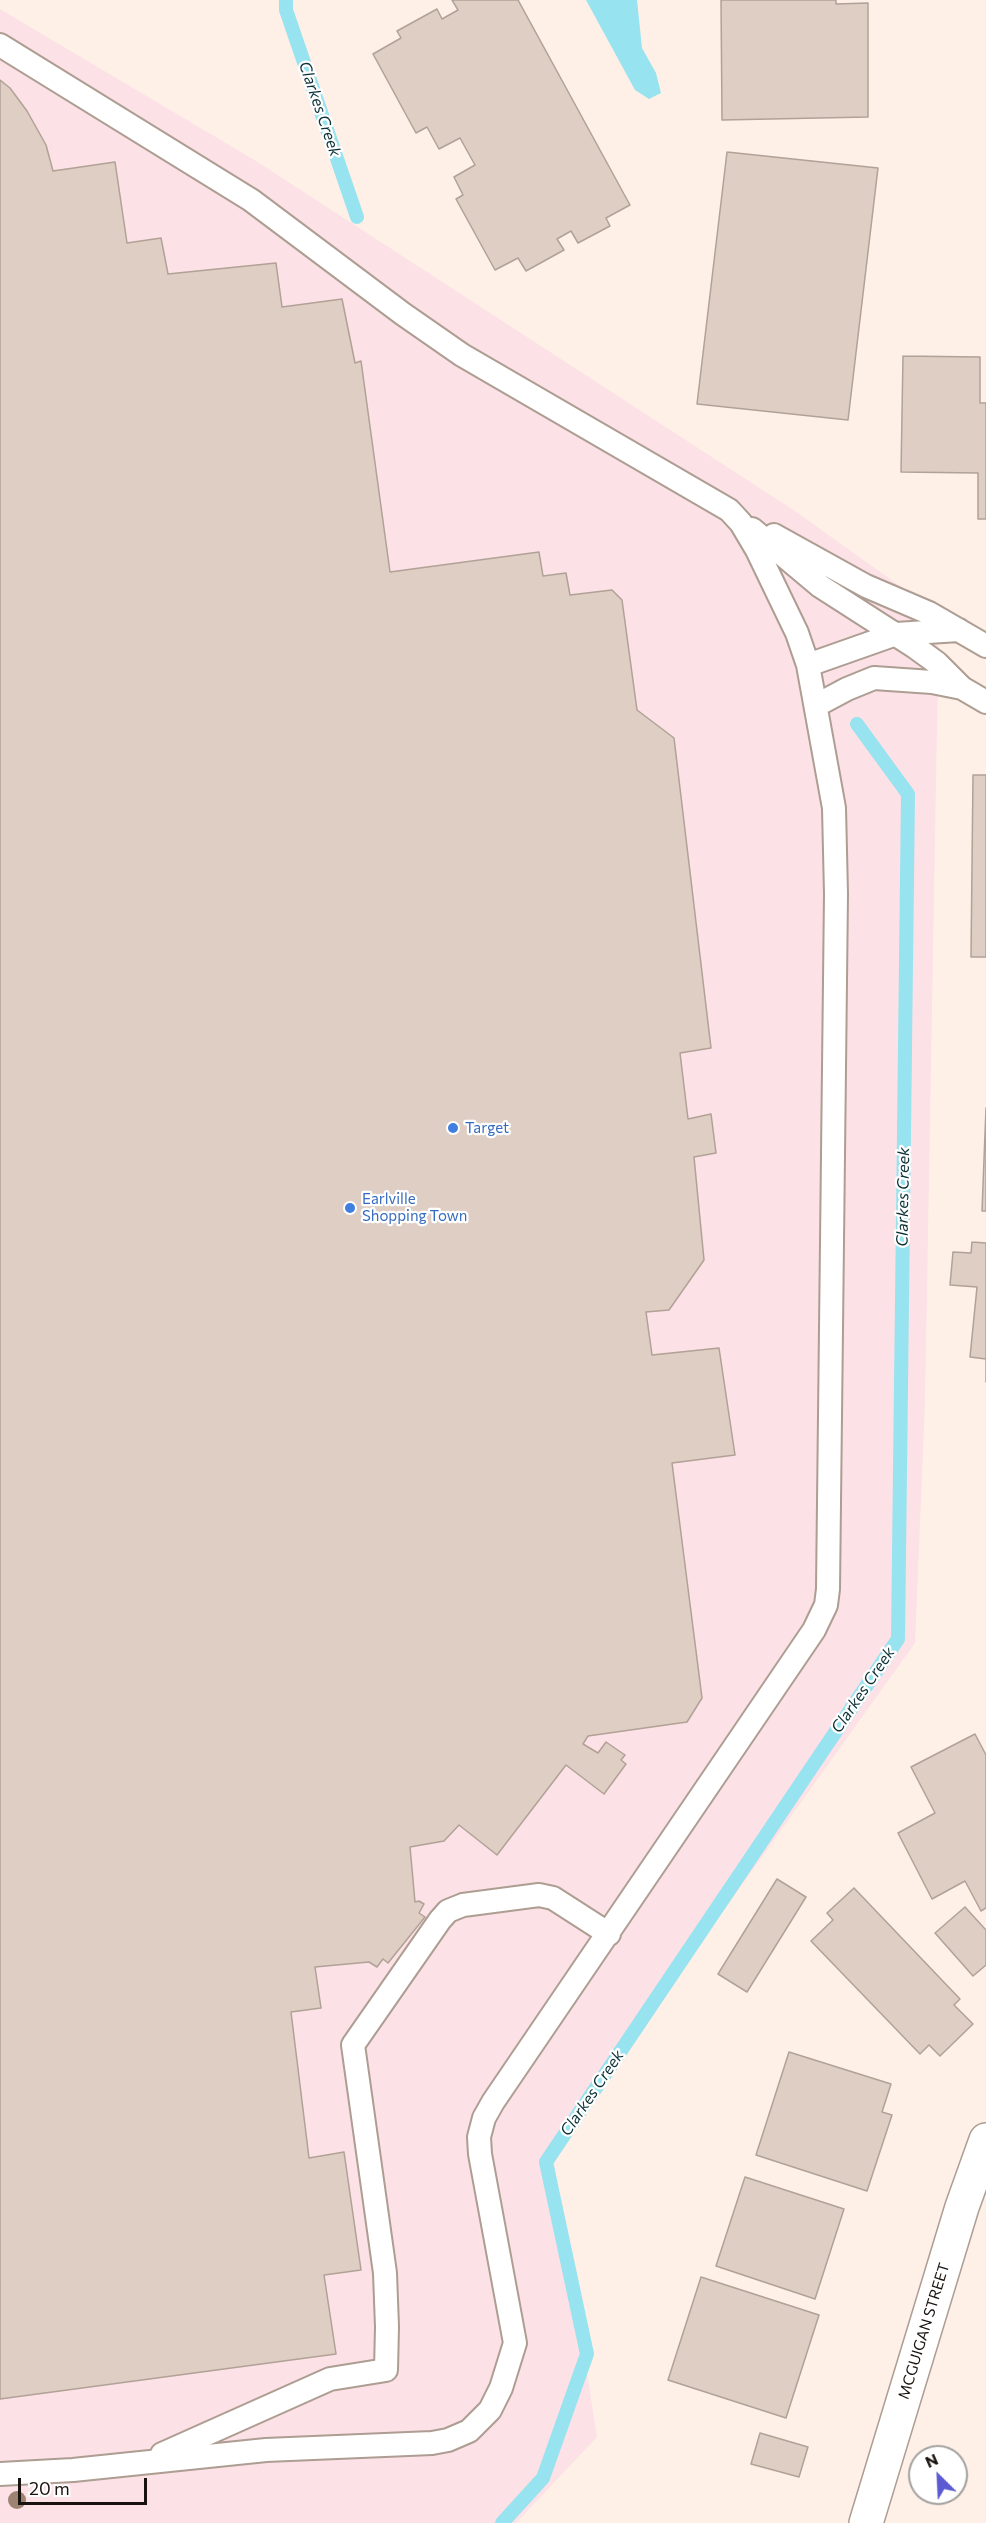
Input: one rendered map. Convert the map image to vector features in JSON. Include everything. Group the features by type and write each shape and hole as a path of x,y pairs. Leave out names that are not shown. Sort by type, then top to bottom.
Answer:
{"street":[{"name":"MCGUIGAN STREET","path":"867,2523 962,2207 986,2140"}],"lane":[{"path":"0,45 251,200 403,314 462,355 848,577 929,613 986,646"},
{"path":"729,510 820,586 896,634 937,663 962,688 986,702"},
{"path":"0,2474 73,2470 266,2450 432,2443 469,2432 483,2419 501,2388 515,2343 480,2154 481,2128 493,2102 814,1630 826,1605 836,839 832,794 808,665 795,628 757,550 741,523 729,510"},
{"path":"808,665 896,634 958,630"},
{"path":"817,705 874,678 932,682 962,688"},
{"path":"144,2462 330,2379 386,2370 385,2273 353,2045 440,1920 448,1911 463,1905 539,1895 553,1898 609,1934"}],"shaded area":[{"name":"Earlville Shopping Town","path":"0,9 256,161 795,511 939,614 925,1401 915,1643 552,2150 597,2437 516,2523 0,2523"}],"water":[{"path":"586,0 637,0 642,48 656,73 661,93 649,99 635,90"}],"building":[{"path":"452,0 518,0 630,205 606,218 610,226 578,243 571,231 557,239 564,250 526,271 518,258 495,270 456,199 463,195 454,177 475,165 460,138 439,149 427,127 416,133 373,54 401,38 397,31 437,9 442,19 458,10"},
{"path":"721,0 836,0 836,4 868,3 868,117 722,120"},
{"name":"Earlville Shopping Town","path":"0,80 10,88 27,111 46,145 53,171 115,162 127,243 161,238 168,274 276,263 282,307 342,299 355,363 361,361 390,572 539,552 543,576 566,573 570,595 612,590 622,600 637,710 674,738 711,1048 680,1053 688,1119 711,1114 716,1153 694,1157 704,1260 669,1310 646,1312 652,1355 719,1348 735,1455 672,1463 702,1698 687,1722 588,1736 583,1744 598,1753 606,1742 625,1755 621,1760 626,1764 604,1794 566,1765 497,1855 459,1825 444,1841 410,1847 415,1902 419,1901 424,1904 419,1913 425,1917 388,1963 383,1959 377,1967 369,1962 315,1967 321,2008 291,2012 309,2158 344,2152 361,2270 324,2275 336,2354 0,2399"},
{"path":"727,152 878,168 848,420 697,404"},
{"path":"903,356 980,357 980,403 986,403 986,519 978,519 978,473 901,472"},
{"path":"973,775 986,775 986,957 971,957"},
{"path":"986,1108 986,1211 982,1211"},
{"path":"972,1242 986,1243 986,1359 970,1357 977,1287 950,1285 953,1252 971,1253"},
{"path":"975,1734 986,1755 986,1908 981,1911 965,1881 932,1899 898,1833 935,1813 911,1767"},
{"path":"777,1879 806,1897 747,1992 718,1974"},
{"path":"854,1888 960,1999 954,2005 973,2024 940,2056 929,2045 920,2054 811,1941 833,1920 827,1913"},
{"path":"965,1907 986,1930 986,1965 973,1976 935,1933"},
{"path":"789,2052 891,2084 882,2112 892,2115 867,2191 756,2155"},
{"path":"745,2177 844,2209 815,2299 716,2266"},
{"path":"701,2277 819,2315 786,2418 668,2380"},
{"path":"760,2433 808,2447 799,2477 751,2464"}],"waterway":[{"name":"Clarkes Creek","path":"286,0 286,10 357,217"},
{"name":"Clarkes Creek","path":"502,2523 543,2478 587,2354 546,2162 898,1639 908,794 857,724"}],"place":[{"name":"Target","path":"453,1128"},
{"name":"Earlville Shopping Town","path":"350,1208"}]}
